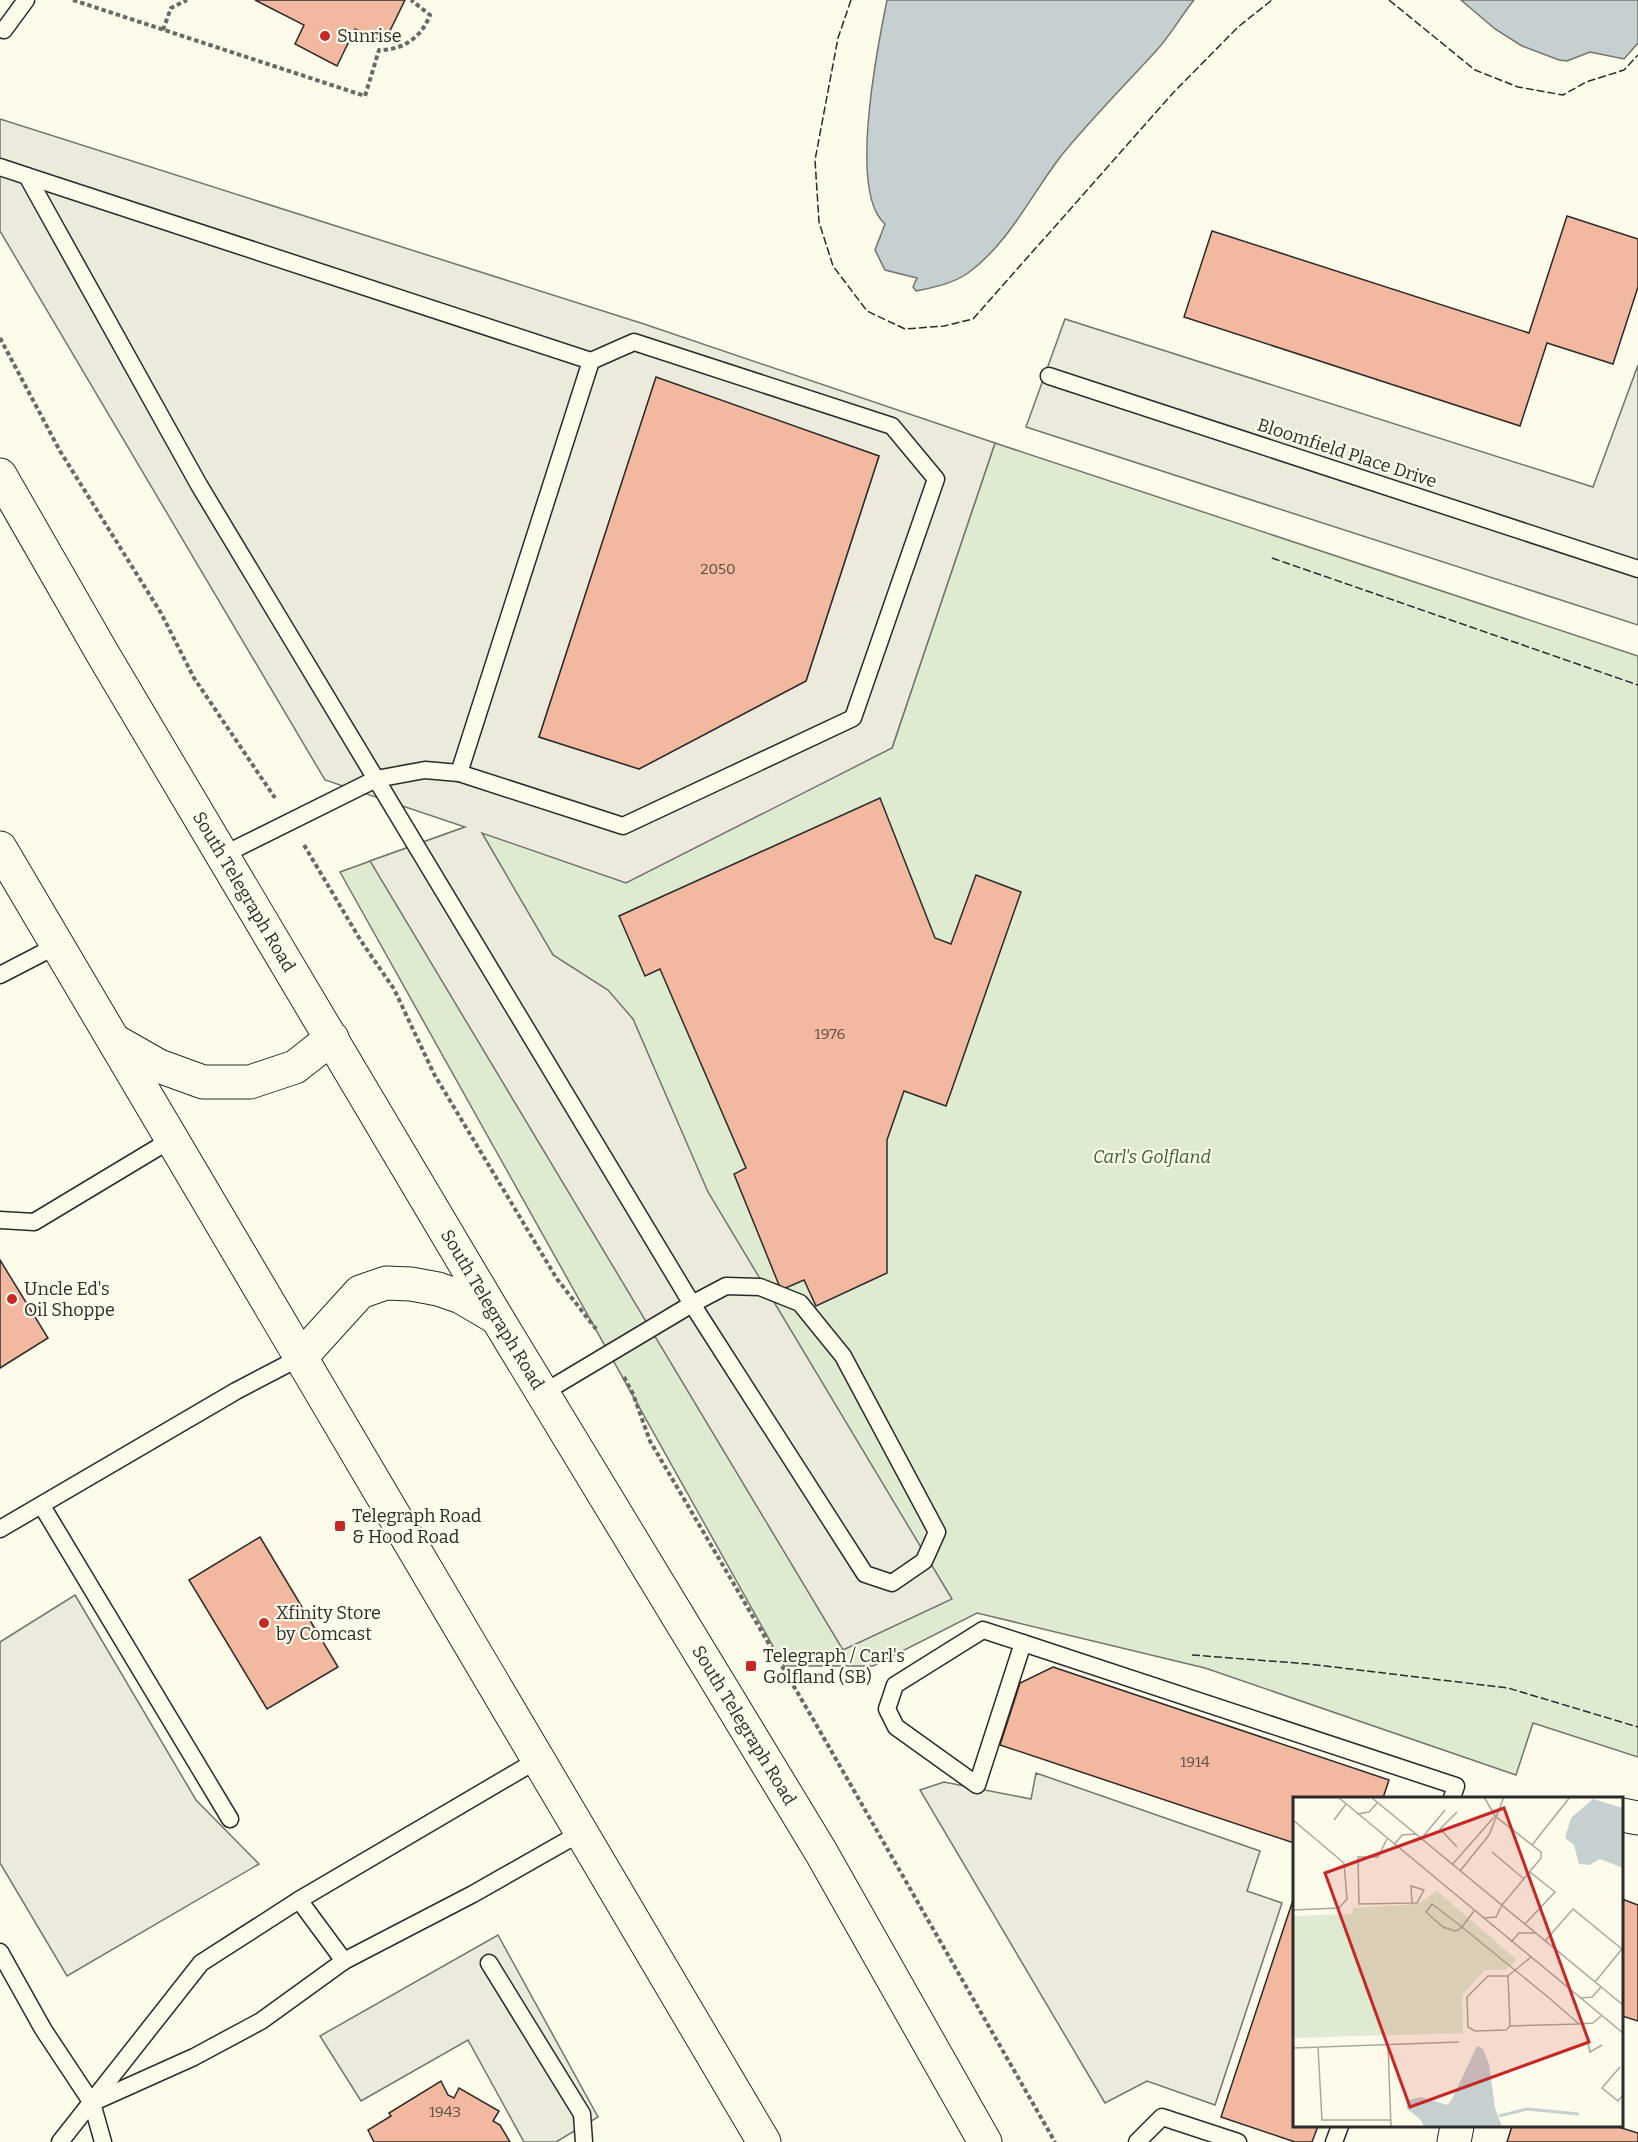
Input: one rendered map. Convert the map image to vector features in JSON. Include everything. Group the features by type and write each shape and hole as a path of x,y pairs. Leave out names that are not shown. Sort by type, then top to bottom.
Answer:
{"main road":[{"name":"South Telegraph Road","path":"0,475 110,666 497,1318 821,1852 985,2142"},
{"path":"0,848 582,1832 758,2140"},
{"path":"115,1041 159,1066 203,1082 250,1082 295,1067 332,1038"},
{"path":"301,1357 360,1292 386,1283 411,1284 438,1289 461,1297 497,1318"},
{"path":"1623,1815 1638,1818"},
{"path":"1454,2142 1457,2127"}],"lane":[{"path":"4,30 26,0"},
{"path":"0,167 591,361 634,342 892,426 936,480 854,718 623,826 459,773 425,770 376,779 223,855"},
{"path":"27,176 194,475 376,779 692,1304 865,1574 892,1583 924,1561 937,1532 843,1356 800,1303 760,1287 726,1286 692,1304 543,1394"},
{"path":"459,773 591,361"},
{"name":"Bloomfield Place Drive","path":"1049,376 1637,563"},
{"path":"0,975 58,945"},
{"path":"0,1220 34,1222 172,1139"},
{"path":"0,1529 236,1391 301,1357"},
{"path":"42,1506 230,1820"},
{"path":"1023,1643 977,1785 896,1727 887,1709 895,1685 983,1630 1023,1643 1456,1786 1452,1797"},
{"path":"60,2142 201,1964 299,1900 539,1759"},
{"path":"92,2103 194,2057 261,2021 344,1961 472,1894 582,1832"},
{"path":"299,1900 344,1961"},
{"path":"0,1952 43,2029 92,2103 103,2142"},
{"path":"489,1963 582,2114 584,2142"},
{"path":"1137,2142 1162,2117 1238,2142"},
{"path":"1334,2142 1340,2127"}],"path":[{"path":"73,0 88,2 164,30 365,96 379,50 393,50 409,44 425,27 430,15 411,0"},
{"path":"164,30 171,8 187,0"},
{"path":"0,338 60,451 161,613 194,678 273,795"},
{"path":"311,856 361,941 394,989 434,1074 557,1279 596,1329"},
{"path":"623,1375 633,1394 650,1441 813,1719 1055,2142"}],"green space":[{"name":"Carl's Golfland","path":"995,443 1638,656 1638,1757 1533,1723 1516,1775 1205,1668 977,1613 873,1666 784,1666 340,872 465,827 892,748"}],"shaded area":[{"path":"887,0 1194,0 1161,45 1061,156 996,248 962,277 943,285 916,291 913,287 917,278 885,270 875,250 885,224 874,207 868,182 869,117"},
{"path":"1461,0 1638,0 1638,43 1624,59 1590,52 1567,61 1559,60 1522,46 1495,29"},
{"path":"0,119 644,324 995,443 892,748 626,883 482,833 553,955 608,990 633,1019 708,1192 952,1599 843,1650 370,861 465,827 325,780 0,231","holes":["656,378 879,456 806,681 639,769 539,737"]},
{"path":"1065,319 1593,487 1638,365 1638,625 1026,427"},
{"path":"75,1595 196,1800 259,1864 67,1976 0,1863 0,1642"},
{"path":"1036,1773 1260,1851 1247,1891 1282,1903 1215,2105 1147,2081 1105,2103 920,1790 944,1782 1031,1799"},
{"path":"498,1935 598,2117 556,2142 524,2142 468,2040 361,2101 320,2036"}],"building":[{"name":"Sunrise","path":"255,0 405,0 384,43 355,29 337,66 295,44 304,25"},
{"path":"1567,216 1638,239 1638,287 1613,364 1547,343 1520,426 1184,317 1212,231 1529,333"},
{"path":"656,377 879,456 806,681 639,769 539,737"},
{"path":"880,798 935,938 951,944 976,875 1021,892 946,1106 904,1091 887,1140 887,1273 816,1306 804,1280 781,1290 734,1174 746,1168 660,969 645,976 619,916"},
{"name":"Uncle Ed's Oil Shoppe","path":"0,1260 48,1338 0,1368"},
{"name":"Xfinity Store by Comcast","path":"260,1537 338,1667 267,1709 189,1580"},
{"path":"1053,1667 1389,1780 1383,1797 1293,1797 1293,1843 1000,1745 1020,1683"},
{"path":"1623,1899 1638,1905 1638,2021 1623,2016"},
{"path":"1293,1900 1293,2127 1318,2127 1312,2142 1295,2142 1221,2117"},
{"path":"441,2081 448,2095 454,2098 459,2088 499,2111 493,2121 500,2125 510,2142 374,2142 368,2130 391,2116 389,2113"},
{"path":"1512,2127 1618,2127 1638,2133 1638,2142 1507,2142"}],"fence":[{"path":"851,0 838,38 815,160 819,222 833,266 867,311 905,329 944,326 973,319 1173,93 1238,27 1272,0"},
{"path":"1389,0 1475,70 1518,87 1563,95 1586,82 1624,70 1638,55"},
{"path":"1272,558 1638,685"},
{"path":"1192,1655 1309,1664 1508,1688 1638,1727"}],"place":[{"name":"Sunrise","path":"325,36"},
{"name":"Uncle Ed's Oil Shoppe","path":"12,1299"},
{"name":"Telegraph Road & Hood Road","path":"340,1526"},
{"name":"Xfinity Store by Comcast","path":"264,1623"},
{"name":"Telegraph / Carl's Golfland (SB)","path":"751,1666"}]}
